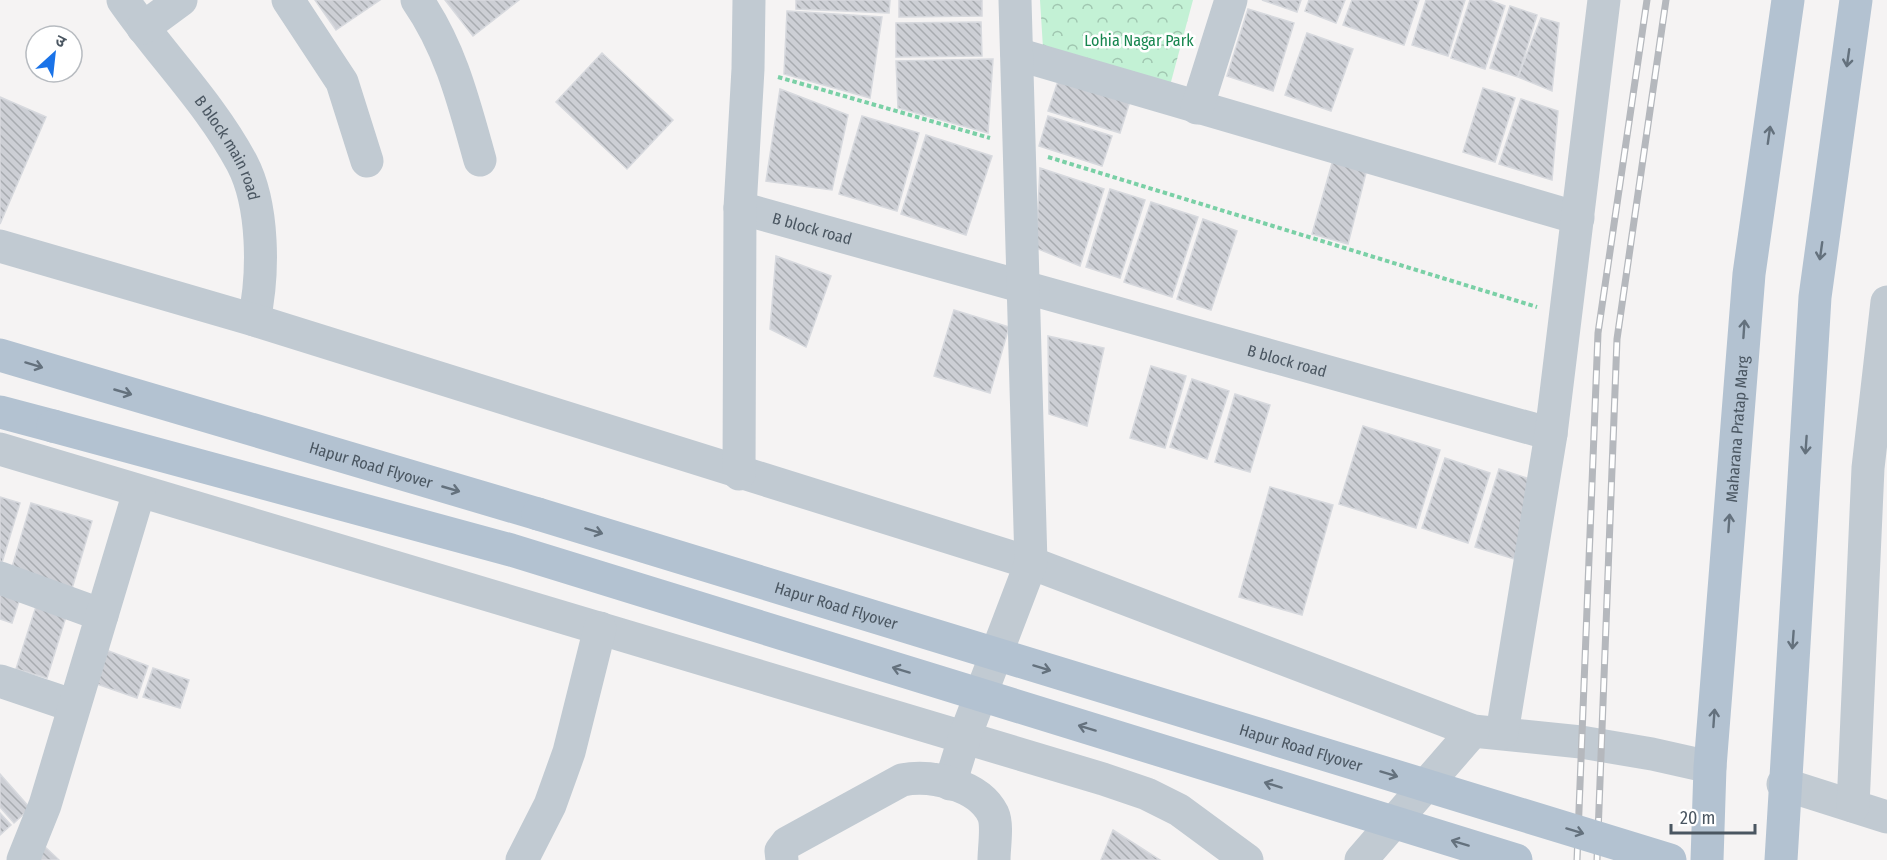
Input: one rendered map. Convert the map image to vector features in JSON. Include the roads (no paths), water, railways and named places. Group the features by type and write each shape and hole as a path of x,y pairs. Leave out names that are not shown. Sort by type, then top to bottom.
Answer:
{"main road":[{"name":"Maharana Pratap Marg","path":"1707,860 1710,767 1749,274 1788,0"},
{"path":"1781,860 1783,784 1815,297 1856,0"},
{"name":"Hapur Road Flyover","path":"0,355 538,514 1670,860"},
{"path":"0,412 511,550 1516,860"}],"street":[{"name":"B block main road","path":"123,0 142,28 192,88 242,164 254,196 259,247 260,289 254,320"},
{"path":"142,28 181,0"},
{"path":"288,0 342,82 352,106 367,161"},
{"path":"417,0 432,21 450,58 480,160"},
{"path":"739,474 740,208 748,69 749,0"},
{"path":"941,782 954,733 1031,563 1015,0"},
{"path":"1197,108 1231,0"},
{"path":"1361,860 1488,732 1551,434 1578,218 1597,2"},
{"path":"1017,54 1578,218"},
{"name":"B block road","path":"740,208 1551,434"},
{"path":"0,246 254,320 739,474 1031,563 1488,732 1642,752 1710,767"},
{"path":"1853,806 1868,468 1886,315"},
{"path":"0,449 954,733 1148,794 1179,810 1247,860"},
{"path":"23,860 37,832 139,492"},
{"path":"0,578 102,615"},
{"path":"522,860 550,806 569,752 600,628"},
{"path":"0,681 74,706"},
{"path":"782,860 781,851 787,843 902,780 941,782 975,795 994,816 994,860"},
{"path":"1783,784 1887,817"}],"railway":[{"path":"1577,860 1598,333 1647,0"},
{"path":"1597,860 1617,339 1666,0"}],"park label":[{"name":"Lohia Nagar Park","path":"1139,40"}]}
